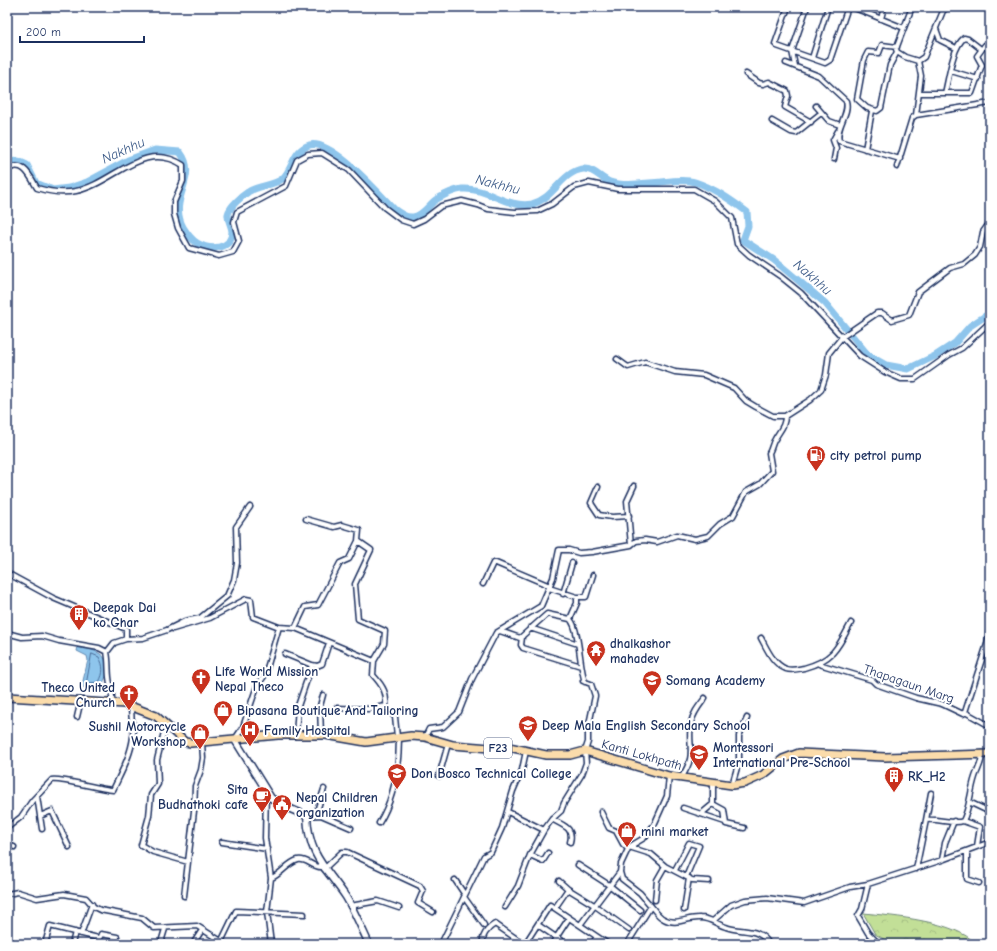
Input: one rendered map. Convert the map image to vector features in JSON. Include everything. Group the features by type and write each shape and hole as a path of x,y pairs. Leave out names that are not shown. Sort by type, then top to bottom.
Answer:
{"main road":[{"name":"Kanti Lokhpath","path":"7,697 80,700 132,706 156,716 185,742 202,743 321,734 366,742 398,737 425,737 448,744 472,747 509,747 556,756 570,755 585,751 681,779 732,785 745,783 758,777 783,759 798,752 885,757 982,753 990,754"},
{"path":"235,740 271,798 286,807 307,816 311,840 323,868 346,897 369,944"}],"street":[{"path":"788,7 775,44 825,63 830,60 848,7"},
{"path":"795,66 792,51 807,7"},
{"path":"812,58 828,7"},
{"path":"852,7 904,28"},
{"path":"881,18 884,7"},
{"path":"897,47 882,45 879,53 868,52 864,60 857,99 872,111 877,111 881,108 890,65 897,52 897,47 912,7"},
{"path":"897,52 905,57 918,60 924,57 943,11 947,7"},
{"path":"936,29 940,40 956,48"},
{"path":"945,93 956,48 961,40 966,38 981,49"},
{"path":"919,93 972,93 982,65 977,56 981,49 990,45"},
{"path":"916,115 921,76 918,60"},
{"path":"786,63 819,76 846,101 847,107 840,125 839,140 900,159"},
{"path":"951,71 978,79"},
{"path":"746,74 759,83 763,84 769,82 786,91 788,96 785,107 811,122"},
{"path":"897,167 912,118 916,115 990,104"},
{"path":"816,106 829,121 840,125"},
{"path":"865,148 872,111"},
{"path":"772,120 793,133 798,133 821,113"},
{"path":"834,159 836,148 833,140 839,130"},
{"path":"7,170 20,166 26,169 37,188 52,193 76,191 128,165 147,159 160,156 172,158 183,165 183,181 174,202 174,214 178,228 189,248 219,256 233,252 239,241 234,222 237,212 286,186 298,160 308,154 322,153 349,170 384,208 401,220 413,224 424,219 441,206 462,201 488,209 515,212 537,211 552,204 574,186 589,183 618,189 694,189 715,201 732,218 737,244 748,256 780,276 801,293 843,336 860,356 885,372 901,379 915,379 949,355 962,348 990,322"},
{"path":"618,359 628,367 645,362 675,372 704,376 734,388 746,401 773,416 785,416 810,400 821,390 826,374 829,353 843,336 858,324 877,313 882,313 892,320 909,315 918,292 950,268 964,264 975,256 980,247 983,232 990,222"},
{"path":"425,737 429,729 443,727 459,712 472,679 492,640 500,631 541,606 553,578 559,550 585,552 631,545 636,541 646,540 657,542 677,535 695,539 708,536 720,524 734,516 746,492 760,484 772,471 769,453 773,448 774,440 785,423 785,416"},
{"path":"631,545 627,501 634,486"},
{"path":"598,487 591,503 599,514 612,517 629,516"},
{"path":"167,630 185,621 200,618 227,596 234,580 237,563 236,527 250,507"},
{"path":"295,628 305,607 318,605 340,563 349,559 358,541 359,530 342,526 334,527 306,519"},
{"path":"358,541 371,550 355,584 358,619 385,631 384,644 374,660 373,675 383,685 386,699 386,709 396,717 399,750 391,796 386,812 379,823"},
{"path":"483,584 493,563 496,563 564,594 577,597 586,597 593,575"},
{"path":"564,594 572,564"},
{"path":"7,573 53,598 126,629 126,638"},
{"path":"990,592 990,604"},
{"path":"570,619 577,597"},
{"path":"112,703 113,692 109,678 110,665 107,652 114,642 126,638 143,638 210,618 246,599 251,600 253,617 279,627 295,628 374,660"},
{"path":"505,907 518,886 530,855 544,830 552,819 561,811 564,802 582,774 586,763 585,751 595,696 590,684 584,682 574,626 570,619 547,614 530,628 522,637 521,645 523,648 581,666"},
{"path":"761,638 773,658 785,669 793,670 819,664 831,655 852,624"},
{"path":"235,740 243,727 257,686 265,675 279,627"},
{"path":"965,712 987,644 990,627"},
{"path":"530,628 578,644"},
{"path":"500,631 522,637"},
{"path":"7,633 22,637 42,636 58,641 99,648 107,652"},
{"path":"285,654 318,666 322,664 330,643"},
{"name":"Thapagaun Marg","path":"819,664 872,680 876,684 916,698 942,704 963,714 965,712 990,726"},
{"path":"296,735 298,706 312,665"},
{"path":"321,734 320,706 323,695"},
{"path":"681,779 689,766 691,758 691,724 695,710 705,698"},
{"path":"77,717 80,700"},
{"path":"7,828 20,817 52,780 55,779 96,788 113,790 133,741 134,729 130,713 132,706"},
{"path":"336,708 368,709 386,706"},
{"path":"732,785 738,761 739,736 748,718"},
{"path":"166,724 157,756 158,784 151,795 149,816 141,845 153,852 188,862"},
{"path":"184,896 194,811 195,786 201,770 202,743"},
{"path":"439,776 448,744"},
{"path":"441,944 484,856 491,852 495,844 508,812 513,791 522,770 526,751"},
{"path":"963,821 974,778 981,768 982,753"},
{"path":"669,776 667,796 654,825 644,838 628,848 621,864 620,872 622,879 640,893 650,906 664,919 678,922 698,918 714,920 727,928 757,933 764,937 769,944"},
{"path":"701,814 712,804 713,783"},
{"path":"265,788 267,798 265,828 272,878 267,912 271,944"},
{"path":"316,814 324,790"},
{"path":"916,869 931,793"},
{"path":"37,796 42,830"},
{"path":"969,802 988,811"},
{"path":"712,804 724,810 725,822"},
{"path":"683,808 725,822 729,826 744,828"},
{"path":"40,816 52,811 69,848"},
{"path":"508,812 544,830"},
{"path":"601,812 609,828 616,831 623,844 628,848 651,854 665,866 688,878 709,881"},
{"path":"307,816 316,814 351,828"},
{"path":"552,819 570,830 572,834 570,842"},
{"path":"926,820 942,819 954,822 963,821 980,827 977,846"},
{"path":"942,860 945,843 954,822"},
{"path":"222,842 267,849"},
{"path":"714,920 731,905 745,900 767,898 804,903 850,887 868,884 916,869 990,842"},
{"path":"675,870 688,843 699,846 688,878 684,910"},
{"path":"7,844 14,847"},
{"path":"967,851 967,879 979,883"},
{"path":"272,878 298,860 323,868 342,852 347,852 420,886 423,891 418,903 433,912"},
{"path":"530,855 543,861 548,853"},
{"path":"578,865 609,885 640,910"},
{"path":"655,900 657,880 665,866"},
{"path":"580,924 620,872"},
{"path":"455,880 484,925"},
{"path":"559,881 568,889 594,905 629,930"},
{"path":"868,884 862,909 858,916 868,932 879,944"},
{"path":"555,908 568,889"},
{"path":"7,894 18,892 37,898 64,894 86,898 100,910 142,918 154,928 165,929 193,925 220,942 227,931 232,915 236,911 304,914"},
{"path":"350,906 378,901 399,908"},
{"path":"81,934 92,904"},
{"path":"484,944 483,939 487,931 495,924 524,944 538,926 550,905 608,944"},
{"path":"630,943 650,906"},
{"path":"552,944 569,918"},
{"path":"45,944 50,926 98,938"},
{"path":"538,926 566,944"},
{"path":"157,944 163,942 165,929"},
{"path":"193,944 202,930"},
{"path":"72,944 75,932"},
{"path":"97,944 98,938 101,934 117,937 116,944"},
{"path":"592,944 597,937"}],"green space":[{"path":"863,913 907,918 939,925 967,936 976,944 892,944 875,934"}],"water":[{"path":"78,647 94,651 104,658 108,669 102,685 84,688 82,685 88,660 87,656 77,651"}],"waterway":[{"name":"Nakhhu","path":"7,162 18,161 27,165 36,183 53,190 69,188 87,182 128,160 155,150 180,152 185,161 187,170 186,179 180,197 179,216 183,227 193,240 197,243 213,248 224,246 231,238 232,230 228,214 236,202 252,190 282,179 286,175 298,153 307,146 316,145 327,149 340,157 366,180 394,209 408,217 417,216 440,197 462,189 480,191 505,201 523,205 532,204 546,197 569,175 575,171 583,169 591,170 607,181 622,184 678,180 691,181 716,191 747,212 748,226 743,240 774,260 825,303 868,355 886,365 908,369 935,356 955,343 970,326 990,313"}],"place":[{"name":"city petrol pump","path":"816,472"},
{"name":"Deepak Dai ko Ghar","path":"79,631"},
{"name":"dhalkashor mahadev","path":"596,667"},
{"name":"Life World Mission Nepal Theco","path":"201,695"},
{"name":"Somang Academy","path":"652,697"},
{"name":"Theco United Church","path":"129,711"},
{"name":"Bipasana Boutique And Tailoring","path":"223,727"},
{"name":"Deep Mala English Secondary School","path":"528,742"},
{"name":"Family Hospital","path":"250,747"},
{"name":"Sushil Motorcycle Workshop","path":"200,750"},
{"name":"Montessori International Pre-School","path":"699,771"},
{"name":"Don Bosco Technical College","path":"397,790"},
{"name":"RK_H2","path":"894,793"},
{"name":"Sita Budhathoki cafe","path":"262,813"},
{"name":"Nepal Children organization","path":"282,821"},
{"name":"mini market","path":"627,848"}]}
